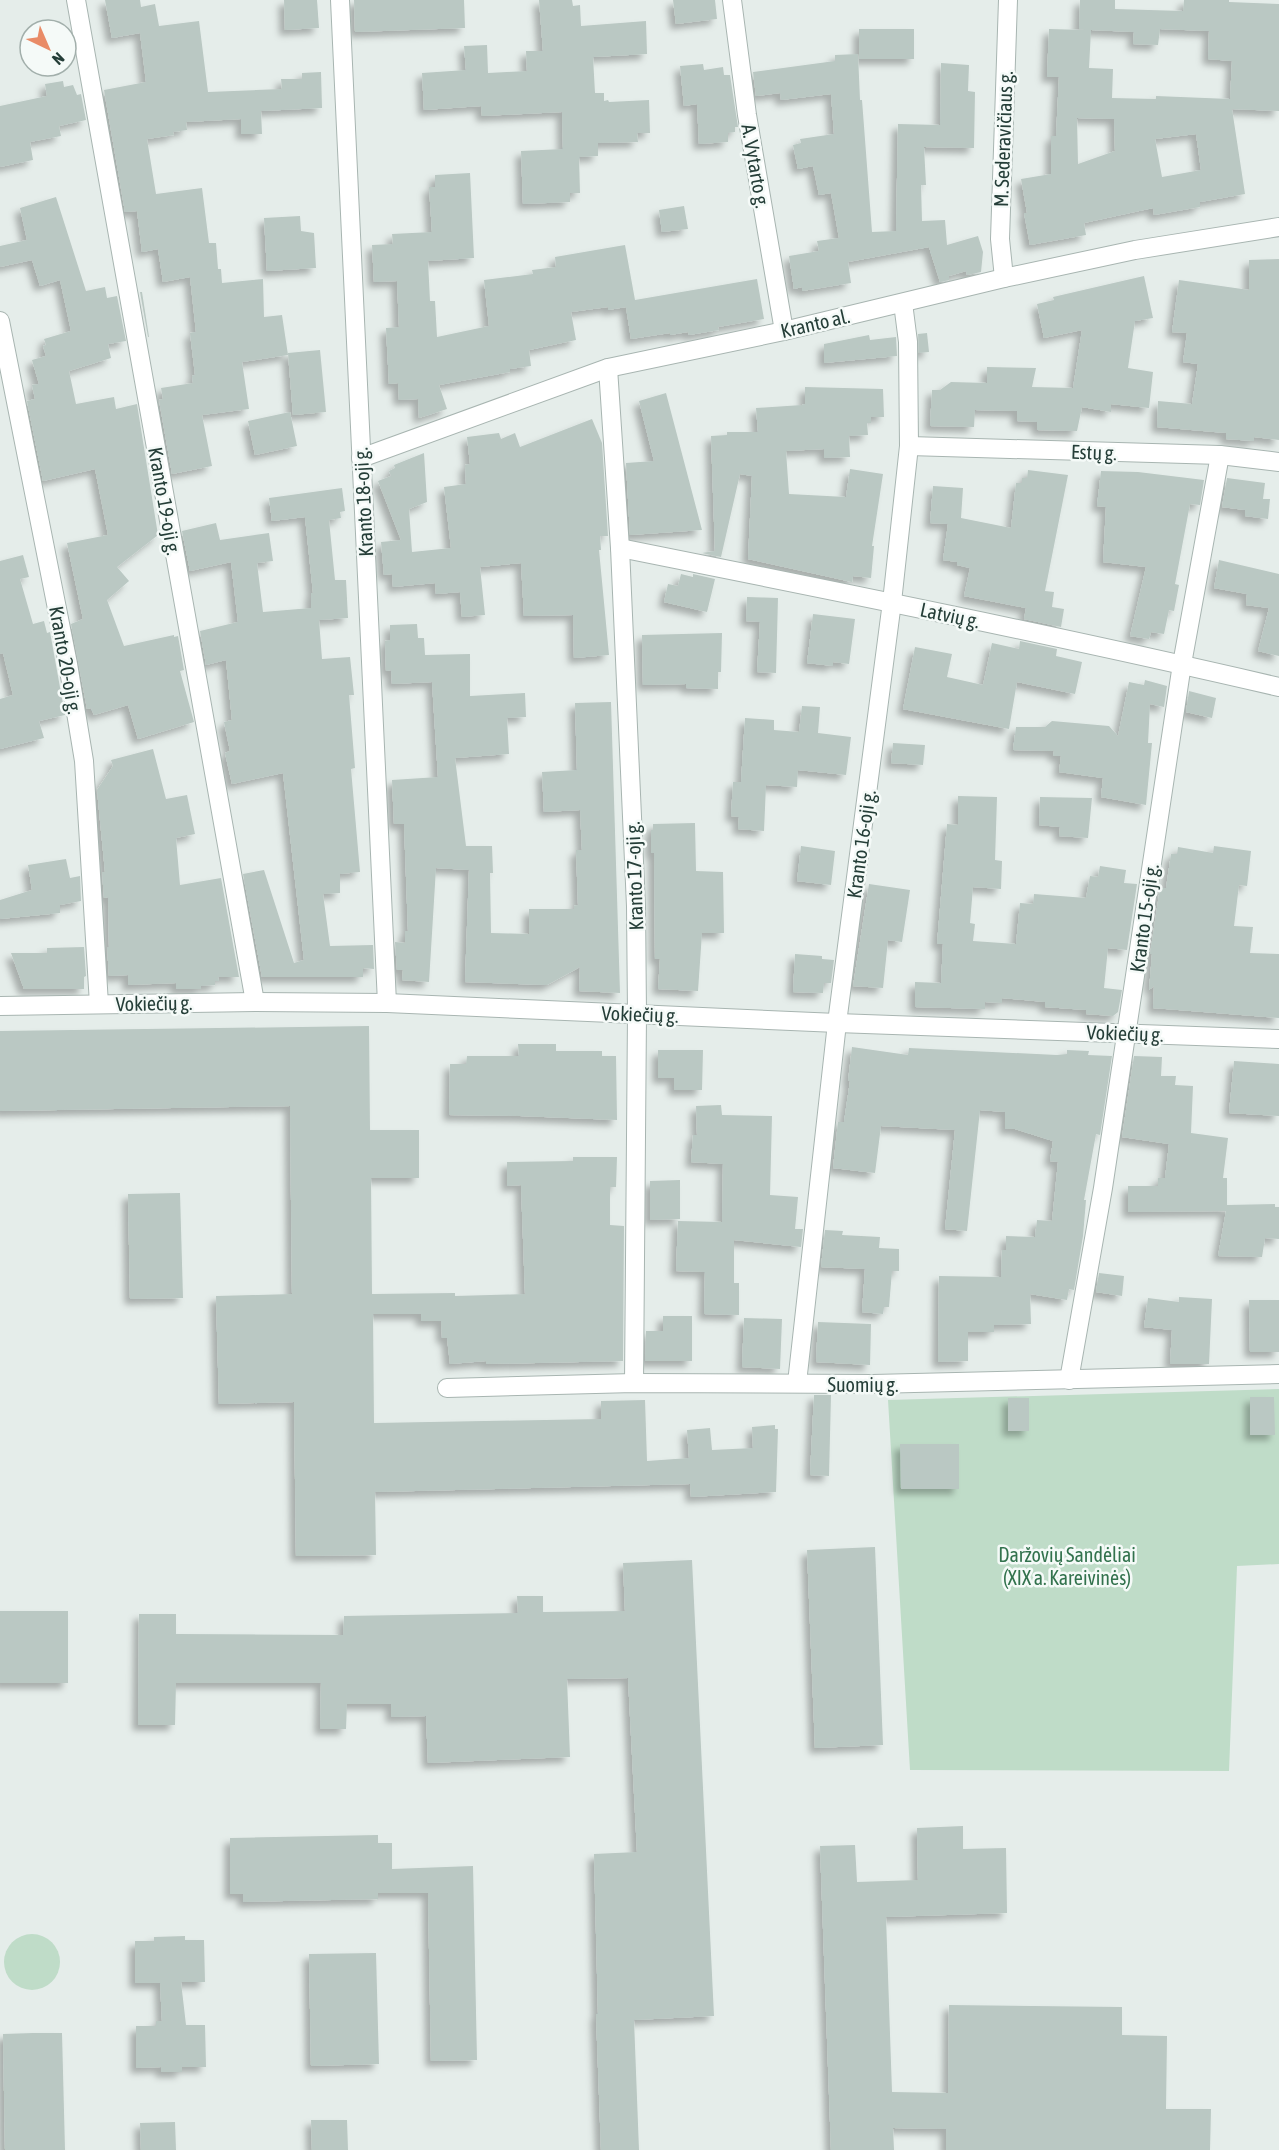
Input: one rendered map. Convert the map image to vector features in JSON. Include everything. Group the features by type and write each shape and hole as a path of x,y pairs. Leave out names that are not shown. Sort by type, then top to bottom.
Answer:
{"street":[{"name":"Kranto 19-oji g.","path":"76,0 255,1002"},
{"name":"Kranto 18-oji g.","path":"340,0 387,1003"},
{"name":"A. Vytarto g.","path":"732,0 747,116 784,331"},
{"name":"M. Sederavičiaus g.","path":"1004,278 1000,239 1008,0"},
{"name":"Kranto al.","path":"361,458 608,368 784,331 1004,278 1135,250 1279,226"},
{"name":"Kranto 16-oji g.","path":"797,1383 837,1023 892,602 909,446 908,342 903,303"},
{"name":"Kranto 20-oji g.","path":"0,321 68,664 84,761 99,1004"},
{"name":"Kranto 17-oji g.","path":"608,368 620,548 636,906 633,1383"},
{"name":"Estų g.","path":"909,446 1220,455 1279,462"},
{"name":"Kranto 15-oji g.","path":"1069,1380 1103,1188 1182,664 1220,455"},
{"name":"Latvių g.","path":"620,548 892,602 1279,687"},
{"name":"Vokiečių g.","path":"0,1006 255,1002 387,1003 837,1023 1279,1039"},
{"name":"Suomių g.","path":"447,1388 633,1383 873,1384 1279,1374"}],"green space":[{"name":"Daržovių Sandėliai (XIX a. Kareivinės)","path":"1279,1389 1279,1564 1237,1566 1229,1771 910,1770 888,1400"},
{"path":"26,1934 38,1934 48,1938 56,1946 60,1962 56,1978 48,1986 38,1990 26,1990 16,1986 8,1978 4,1968 4,1956 8,1946 16,1938"}],"building":[{"path":"105,0 140,0 141,7 155,4 159,26 199,21 208,92 282,89 281,79 302,79 302,73 321,72 322,108 261,111 262,134 241,134 241,119 186,122 187,130 173,132 174,135 147,139 156,194 202,188 209,243 216,243 218,269 221,269 222,283 263,279 264,317 282,315 288,355 242,362 249,409 202,415 212,466 172,474 159,400 163,399 161,388 193,383 192,376 195,375 190,333 196,332 190,277 163,282 158,249 142,252 137,211 125,212 104,90 146,82 140,33 112,38"},
{"path":"284,0 317,0 319,28 285,30"},
{"path":"354,0 464,0 465,28 355,32"},
{"path":"539,0 572,0 573,6 580,5 581,26 646,21 647,54 593,57 595,93 604,93 604,101 609,102 649,100 650,133 637,133 638,142 598,143 598,156 579,157 580,193 570,193 570,202 523,204 521,151 563,149 562,112 482,116 481,106 424,110 422,73 466,70 464,46 487,45 488,73 527,71 526,51 543,51"},
{"path":"673,0 715,0 717,19 676,24"},
{"path":"1080,0 1115,0 1115,9 1183,11 1184,0 1229,0 1229,2 1279,4 1279,111 1232,109 1245,194 1200,202 1200,207 1154,215 1153,208 1084,223 1086,235 1030,245 1021,179 1051,174 1051,136 1056,136 1059,77 1047,77 1049,29 1085,30 1079,29","holes":["1160,29 1209,31 1208,59 1232,61 1230,99 1156,96 1156,99 1112,98 1113,69 1089,68 1091,30 1134,32 1133,44 1158,45","1077,118 1114,119 1115,151 1078,164","1196,134 1201,170 1162,177 1155,139"]},
{"path":"859,29 914,29 914,59 859,59"},
{"path":"858,54 872,232 896,231 898,124 940,125 941,63 969,65 968,91 975,92 974,148 924,147 926,185 921,185 922,221 945,220 947,245 978,236 983,252 981,272 967,275 966,271 949,276 949,280 940,282 929,247 848,262 851,283 802,291 802,287 794,289 789,256 819,251 817,241 839,238 831,193 819,195 813,166 798,169 793,145 801,143 800,139 834,134 831,94 781,100 780,93 756,96 753,72 835,61 835,55"},
{"path":"703,64 704,70 723,67 724,75 730,75 738,127 735,127 735,132 728,133 728,142 699,144 697,104 684,106 680,66"},
{"path":"63,81 64,87 73,85 77,95 81,94 86,120 59,126 61,136 30,142 33,160 0,167 0,106 47,96 45,84"},
{"path":"470,173 474,258 428,261 430,301 435,301 437,337 489,326 484,280 533,274 532,270 556,267 555,257 625,245 635,300 757,279 764,319 689,335 688,332 670,335 670,333 631,339 626,307 571,312 576,340 529,350 531,366 439,385 447,409 419,418 418,399 399,400 398,383 389,384 386,328 399,327 397,281 374,282 372,245 393,244 392,234 432,232 429,187 435,187 435,175"},
{"path":"56,197 86,291 105,287 107,298 117,296 126,341 108,344 111,358 69,371 76,404 114,397 116,409 137,404 158,535 117,567 129,581 107,600 124,646 178,636 184,670 180,671 194,722 138,739 128,705 94,715 91,708 87,709 71,624 83,619 67,543 108,535 95,469 43,481 27,401 35,399 32,385 39,384 32,360 46,356 43,346 46,345 44,339 71,331 60,280 40,286 32,260 0,267 0,246 27,240 20,208"},
{"path":"684,206 688,229 662,232 659,210"},
{"path":"300,216 301,231 314,233 316,268 267,271 264,218"},
{"path":"1279,259 1279,440 1254,437 1254,441 1226,439 1226,433 1157,427 1158,401 1192,404 1198,364 1183,362 1187,333 1172,332 1179,280 1249,290 1249,260"},
{"path":"1144,276 1153,318 1135,321 1128,368 1153,372 1149,408 1111,404 1111,412 1082,407 1077,431 1037,430 1037,422 1017,421 1017,411 975,410 974,427 930,426 932,390 940,390 951,382 987,383 987,367 1036,368 1032,387 1073,388 1082,330 1044,338 1037,304 1054,300 1053,297"},
{"path":"140,292 142,292 149,337 148,337"},
{"path":"927,333 929,352 919,353 918,334"},
{"path":"869,335 870,340 896,337 897,356 824,363 824,344"},
{"path":"320,350 326,412 293,415 288,353"},
{"path":"805,387 883,389 884,417 871,417 871,423 867,423 868,435 849,436 850,457 824,458 824,449 786,451 789,494 846,497 850,469 883,474 872,546 874,546 871,578 853,576 852,582 748,559 752,476 740,474 721,557 702,553 715,551 711,436 727,435 727,432 758,432 756,408 805,404"},
{"path":"666,393 702,530 630,535 626,463 654,461 639,401"},
{"path":"290,412 297,446 255,455 248,421"},
{"path":"592,419 602,443 608,536 600,536 601,550 599,550 609,655 574,658 573,615 524,616 521,563 480,567 485,615 462,617 460,592 436,594 435,583 393,587 392,574 384,575 381,542 401,540 378,481 391,476 389,471 395,468 394,465 424,453 427,502 409,509 412,552 451,548 444,487 466,484 465,465 470,464 467,437 499,433 501,439 515,433 520,447"},
{"path":"1028,470 1068,475 1045,591 1054,592 1052,607 1064,609 1061,627 1024,619 1026,608 964,596 970,568 957,565 957,562 943,560 948,524 930,523 933,486 963,488 961,518 1011,528 1016,483 1022,483 1022,478 1027,478"},
{"path":"1101,471 1138,472 1204,480 1200,505 1190,504 1175,584 1179,585 1174,611 1169,610 1164,634 1151,632 1149,639 1130,636 1146,567 1103,562 1106,507 1097,506"},
{"path":"1227,478 1265,483 1263,499 1270,499 1268,519 1245,516 1245,510 1222,507"},
{"path":"342,488 345,511 340,512 341,518 329,520 335,580 346,580 348,618 319,620 322,659 350,657 354,695 349,695 355,768 351,769 360,872 340,874 340,893 323,894 330,946 373,945 374,969 363,968 363,977 262,977 243,874 264,870 294,963 304,960 283,773 232,784 225,753 230,751 224,722 232,720 226,660 206,665 200,631 238,622 231,562 190,571 182,531 216,523 220,540 269,533 273,561 257,563 263,612 311,608 311,593 313,593 305,517 272,521 269,498"},
{"path":"23,555 29,577 20,579 33,624 44,621 47,633 50,632 65,715 39,721 44,738 0,749 0,699 13,695 3,653 0,654 0,561"},
{"path":"1219,560 1279,574 1279,656 1258,651 1269,608 1246,605 1247,594 1214,588"},
{"path":"681,574 715,579 707,612 664,602 668,584 678,586"},
{"path":"747,597 778,598 776,673 757,672 760,622 746,621"},
{"path":"813,614 855,619 849,664 833,662 833,666 807,663"},
{"path":"417,624 418,638 424,638 425,655 470,654 470,696 525,693 526,717 507,718 509,754 455,758 466,846 492,846 491,933 529,934 529,909 574,909 574,906 578,905 576,850 582,850 580,810 544,812 542,772 577,770 575,703 611,702 620,993 579,991 580,967 547,985 465,982 469,870 436,868 429,982 402,980 403,970 397,970 395,942 405,943 405,931 408,931 404,824 394,824 392,780 438,777 432,682 392,684 391,670 386,671 385,641 390,640 390,625"},
{"path":"722,633 718,689 686,688 686,684 643,685 642,635"},
{"path":"1020,641 1057,649 1056,656 1082,662 1075,694 1017,682 1009,729 903,709 915,647 952,654 947,677 983,685 992,643 1019,649"},
{"path":"1145,680 1167,686 1164,707 1150,704 1148,743 1152,743 1146,805 1101,797 1103,778 1059,772 1061,756 1053,756 1054,751 1013,750 1016,727 1045,727 1052,721 1109,726 1118,736 1129,682 1144,685"},
{"path":"1189,691 1216,698 1212,718 1186,712"},
{"path":"802,706 820,707 818,733 851,737 846,775 798,770 797,787 766,785 764,831 738,829 739,817 731,816 733,782 741,782 745,718 774,720 774,730 799,732"},
{"path":"893,743 925,745 923,765 891,763"},
{"path":"153,749 166,799 187,795 195,834 176,838 180,885 221,878 239,977 218,977 219,981 215,981 215,985 201,986 201,989 176,989 176,983 128,985 128,975 109,976 108,897 104,898 102,872 105,872 97,790 113,766 111,760"},
{"path":"958,796 997,797 995,860 1002,861 1001,889 973,887 970,923 975,924 973,941 1016,944 1020,903 1033,904 1034,894 1086,898 1090,876 1098,877 1100,866 1126,870 1124,883 1137,884 1127,950 1108,948 1104,988 1122,990 1118,1012 1113,1016 1086,1014 1086,1010 1045,1007 1045,1002 1002,998 1002,1003 985,1002 985,1009 915,1007 915,982 941,983 943,944 937,944 947,824 958,825"},
{"path":"1040,797 1092,798 1088,838 1059,836 1060,827 1039,825"},
{"path":"695,823 696,871 723,872 724,933 702,933 698,991 658,989 660,959 655,959 654,853 651,853 651,830 653,830 653,824"},
{"path":"801,846 835,851 831,885 797,881"},
{"path":"1214,846 1251,851 1247,886 1239,885 1234,926 1253,927 1250,953 1279,954 1279,1018 1153,1008 1154,986 1149,990 1152,954 1150,954 1160,888 1166,888 1171,854 1177,854 1178,847 1213,853"},
{"path":"66,859 70,878 80,876 81,901 60,905 60,913 0,919 0,900 32,890 28,865"},
{"path":"869,884 910,890 902,942 888,940 883,988 853,986"},
{"path":"84,947 86,976 84,977 84,989 24,989 11,953 47,953 47,948"},
{"path":"795,954 822,956 822,959 834,960 831,983 824,983 823,993 793,992"},
{"path":"369,1026 370,1130 419,1130 419,1178 371,1178 372,1294 455,1293 455,1296 525,1294 521,1185 507,1186 507,1162 573,1161 573,1157 617,1157 616,1187 610,1187 610,1225 624,1226 623,1361 486,1364 486,1361 450,1364 447,1338 442,1338 441,1321 421,1321 421,1314 373,1314 374,1423 601,1419 601,1401 645,1400 647,1461 689,1458 687,1430 710,1428 712,1450 753,1448 752,1427 775,1425 775,1429 778,1429 776,1492 691,1497 690,1484 375,1492 376,1555 296,1556 294,1402 219,1404 216,1296 292,1294 290,1106 0,1111 0,1031"},
{"path":"518,1044 556,1044 556,1051 602,1051 602,1056 616,1056 617,1120 449,1115 450,1064 466,1064 467,1056 519,1056"},
{"path":"852,1047 908,1055 909,1048 1057,1055 1067,1054 1067,1050 1089,1051 1088,1055 1112,1056 1100,1135 1096,1134 1084,1200 1086,1200 1083,1236 1074,1290 1069,1289 1067,1300 1030,1294 1031,1324 994,1325 994,1332 968,1332 968,1361 938,1362 939,1276 1001,1277 1002,1250 1006,1250 1006,1236 1035,1237 1037,1220 1052,1221 1058,1162 1050,1161 1053,1141 1015,1129 1005,1129 1005,1112 980,1110 967,1231 945,1229 955,1130 881,1126 875,1173 833,1168 838,1122 844,1122"},
{"path":"658,1050 703,1050 702,1090 674,1090 674,1078 658,1078"},
{"path":"1134,1056 1162,1057 1161,1076 1176,1076 1175,1085 1193,1086 1191,1133 1228,1138 1223,1178 1227,1178 1227,1205 1275,1204 1275,1207 1279,1207 1279,1239 1265,1238 1262,1257 1218,1256 1226,1211 1128,1212 1128,1186 1158,1186 1158,1178 1165,1178 1169,1144 1122,1137"},
{"path":"1234,1061 1279,1064 1279,1116 1229,1113"},
{"path":"721,1105 722,1115 772,1116 770,1195 798,1197 795,1229 803,1229 801,1247 734,1240 734,1283 739,1283 739,1315 704,1314 705,1272 676,1271 678,1221 722,1222 723,1164 691,1162 693,1135 697,1135 696,1106"},
{"path":"680,1180 680,1219 650,1220 650,1181"},
{"path":"180,1193 183,1298 130,1299 128,1194"},
{"path":"825,1230 843,1231 842,1235 880,1237 879,1248 899,1249 899,1271 892,1271 889,1307 884,1307 883,1314 862,1312 865,1269 821,1267"},
{"path":"1099,1273 1124,1276 1122,1296 1096,1292"},
{"path":"1179,1297 1212,1299 1209,1364 1170,1364 1172,1330 1144,1327 1148,1298 1179,1302"},
{"path":"1249,1300 1279,1300 1279,1352 1250,1352"},
{"path":"663,1316 692,1316 692,1361 645,1361 646,1331 663,1331"},
{"path":"744,1318 782,1319 780,1369 742,1367"},
{"path":"818,1322 871,1324 870,1365 816,1362"},
{"path":"814,1395 831,1395 829,1476 810,1475"},
{"path":"1250,1397 1274,1397 1275,1435 1250,1435"},
{"path":"1008,1398 1029,1398 1029,1431 1008,1431"},
{"path":"900,1444 959,1444 959,1489 901,1489"},
{"path":"875,1547 883,1745 815,1748 807,1550"},
{"path":"692,1560 714,2016 634,2020 639,2150 601,2150 594,1854 637,1852 628,1678 567,1679 570,1757 428,1763 426,1716 391,1717 391,1704 347,1704 346,1729 320,1729 321,1683 176,1683 175,1725 138,1725 139,1614 176,1614 176,1634 343,1635 344,1616 518,1613 517,1596 543,1596 543,1612 625,1611 623,1563"},
{"path":"0,1611 68,1611 68,1683 0,1683"},
{"path":"963,1826 963,1849 1006,1848 1007,1913 886,1917 892,2092 948,2093 949,2005 1122,2007 1122,2035 1167,2036 1166,2109 1211,2109 1210,2150 946,2150 946,2129 893,2128 894,2150 831,2150 820,1846 855,1845 857,1882 918,1880 917,1828"},
{"path":"378,1835 378,1843 392,1843 392,1869 473,1866 477,2060 431,2061 428,1893 378,1893 378,1899 243,1902 243,1894 230,1894 230,1838"},
{"path":"185,1936 185,1940 204,1940 205,1982 181,1982 186,2025 205,2025 206,2067 182,2067 182,2072 161,2072 161,2067 136,2068 136,2026 156,2026 156,2021 162,2021 160,1983 135,1983 135,1941 154,1941 154,1937"},
{"path":"376,1953 379,2064 311,2066 309,1954"},
{"path":"62,2033 65,2150 5,2150 3,2034"},
{"path":"311,2120 347,2120 348,2150 312,2150"},
{"path":"175,2122 176,2150 141,2150 140,2123"}]}
